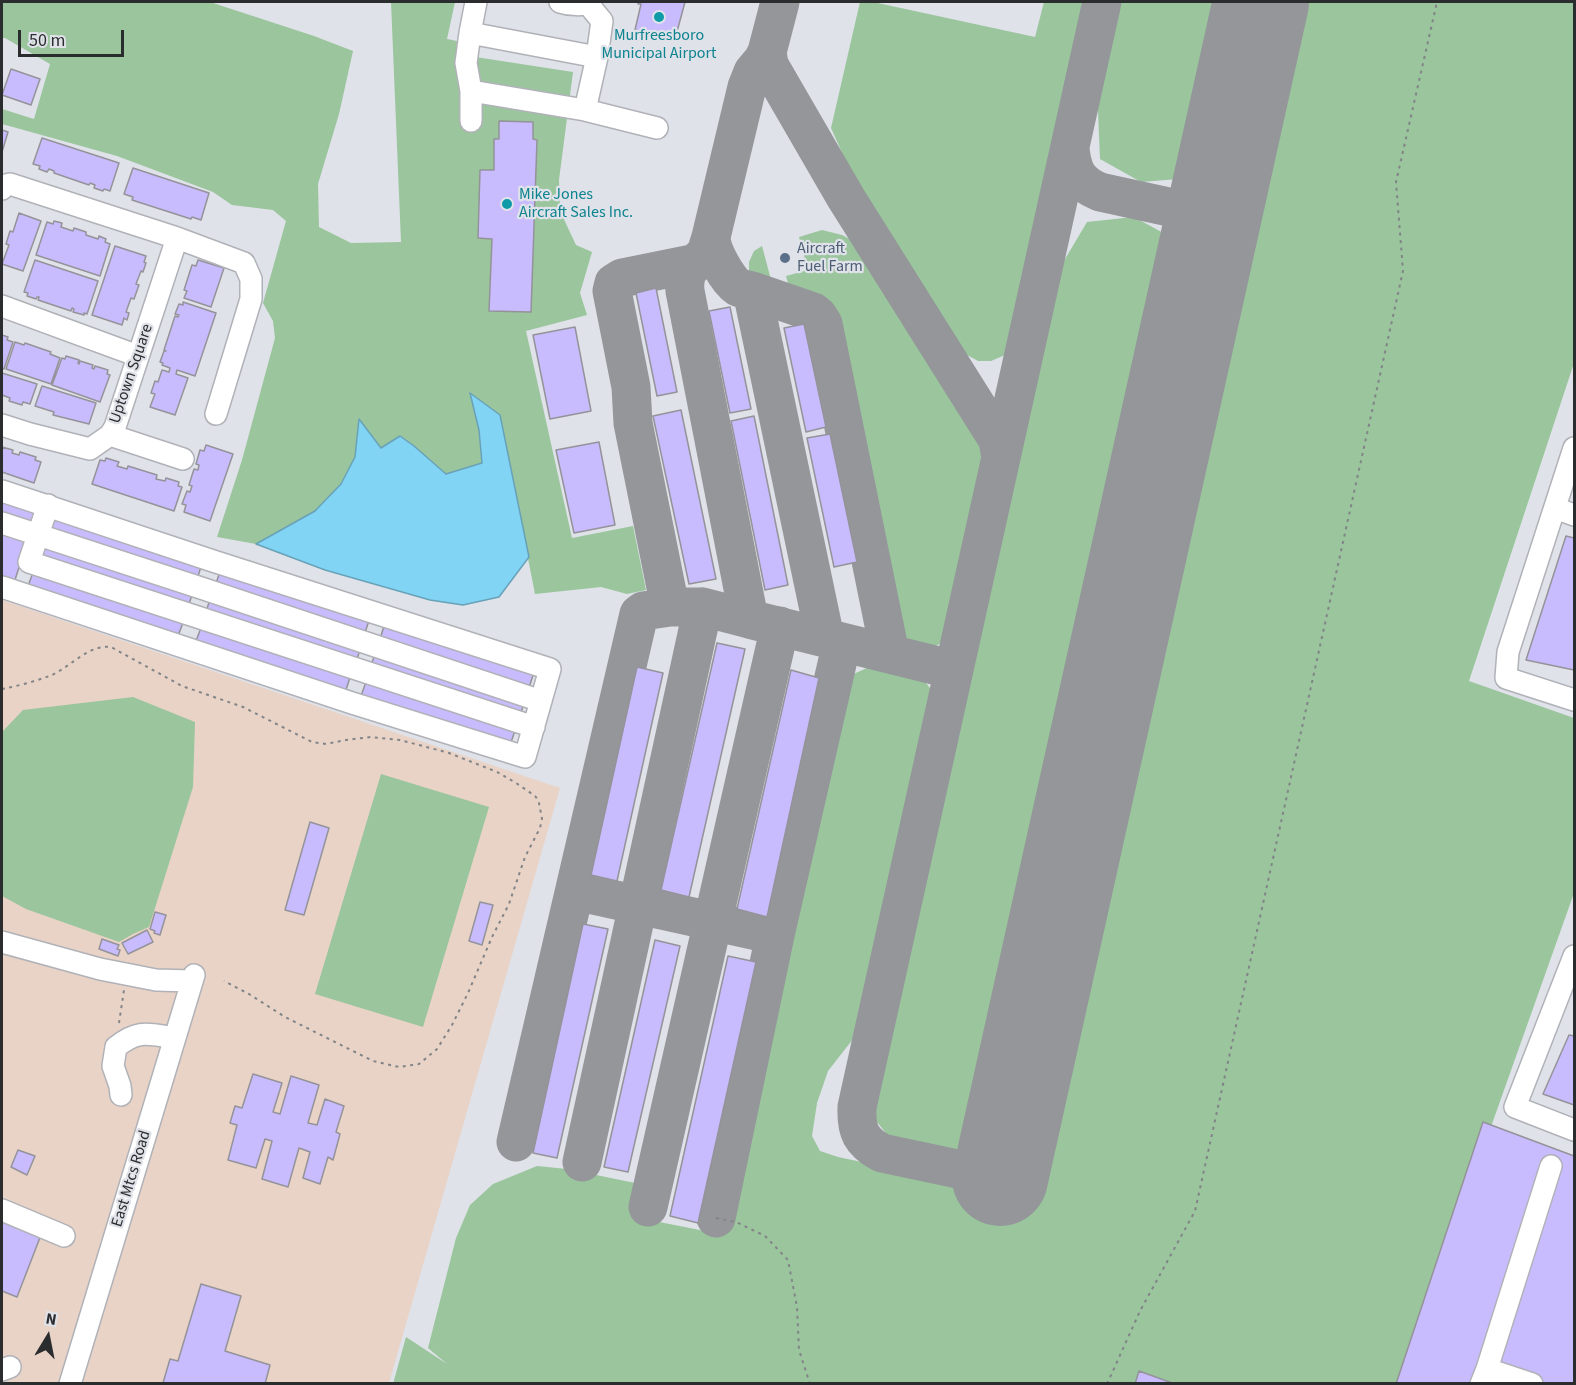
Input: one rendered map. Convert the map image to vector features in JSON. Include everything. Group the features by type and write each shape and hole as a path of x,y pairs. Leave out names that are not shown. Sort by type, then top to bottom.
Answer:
{"street":[{"path":"471,121 471,91 466,63 476,2"},
{"path":"560,2 589,3 602,21 597,57 585,110"},
{"path":"470,33 597,57"},
{"path":"471,91 585,110 657,128"},
{"path":"2,189 2,186 10,184 177,238 244,263 251,279 251,299 216,414"},
{"name":"Uptown Square","path":"2,425 90,448 110,435 115,427 177,238"},
{"path":"2,306 138,356"},
{"path":"110,435 183,459"},
{"path":"1575,448 1565,511 1508,652 1506,678 1575,700"},
{"path":"2,491 48,505 213,561 550,669 525,757 10,590 29,562 48,505"},
{"path":"2,523 541,701"},
{"path":"184,648 213,561"},
{"path":"29,562 534,727"},
{"path":"350,702 379,614"},
{"path":"2,942 99,969 127,974"},
{"path":"1575,956 1515,1107 1575,1130"},
{"name":"East Mtcs Road","path":"70,1383 193,978 156,980 127,974"},
{"path":"121,1095 113,1066 116,1047 126,1039 142,1033 175,1038"},
{"path":"1532,1383 1484,1376 1551,1166"},
{"path":"2,1210 64,1236"}],"path":[{"path":"1107,1383 1140,1311 1195,1211 1403,271 1396,182 1437,2"},
{"path":"2,689 45,677 66,668 99,647 111,647 182,686 243,707 312,742 326,744 359,738 400,740 439,751 496,772 536,797 542,819 540,828 525,857 509,904 452,1025 437,1048 419,1064 399,1067 373,1061 285,1017 224,981"},
{"path":"126,1039 119,1027 119,1016 127,974"},
{"path":"716,1218 736,1222 765,1236 788,1260 797,1307 799,1350 810,1383"}],"shaded area":[{"path":"2,600 560,788 389,1383 2,1384"}],"green space":[{"path":"2,2 210,2 353,51 339,114 318,184 319,227 351,243 401,242 391,2 455,2 447,39 457,41 456,54 573,72 559,180 560,211 576,245 592,252 580,293 587,315 526,331 572,538 633,526 646,590 627,594 601,587 535,594 500,416 471,394 479,430 482,463 446,475 400,436 381,448 359,419 355,457 341,484 315,511 256,544 217,537 242,460 275,338 273,321 263,303 286,221 273,210 232,205 213,192 117,156 2,124 2,109 34,119 50,64 2,38"},
{"path":"860,2 873,2 1035,37 1044,2 1089,2 1015,339 1005,355 991,361 978,361 960,351 871,217 831,128"},
{"path":"1114,2 1230,2 1191,178 1141,182 1100,159 1097,87"},
{"path":"1296,2 1574,2 1574,363 1469,681 1574,718 1574,893 1400,1383 393,1384 406,1337 447,1364 428,1348 456,1238 470,1205 493,1184 537,1166 567,1169 635,1183 640,1190 634,1217 725,1235 847,677 880,662 921,676 935,695 934,712 901,848 864,1025 828,1071 817,1103 812,1136 820,1151 838,1157 1034,1198 1159,618"},
{"path":"1134,217 1176,240 978,1140 953,1155 896,1146 870,1113 1052,281 1087,222"},
{"path":"822,230 842,235 859,244 983,438 987,455 986,474 952,632 938,645 923,650 907,642 897,627 835,313 818,303 791,294 786,276 808,270 799,237"},
{"path":"762,246 773,287 759,283 749,271 749,262 754,251"},
{"path":"133,697 195,722 193,787 149,927 119,942 26,909 2,896 2,732 23,710"},
{"path":"381,774 489,807 423,1027 315,994"}],"water":[{"path":"470,393 500,415 529,557 499,597 463,605 430,600 325,570 256,544 315,511 341,484 355,457 359,419 381,448 400,436 446,474 482,463 479,430"}],"building":[{"name":"Murfreesboro Municipal Airport","path":"638,2 685,2 675,39 635,30 641,4"},
{"path":"11,69 40,79 31,105 2,95"},
{"name":"Mike Jones Aircraft Sales Inc.","path":"499,121 533,122 533,139 537,140 531,312 489,311 492,239 478,238 480,170 494,170 494,139 499,139"},
{"path":"2,130 8,132 2,152"},
{"path":"42,138 119,163 110,191 94,188 95,185 54,173 49,169 47,172 39,169 40,166 33,164"},
{"path":"133,168 209,193 201,220 192,217 191,219 132,200 133,197 124,194"},
{"path":"19,213 41,221 23,271 2,264 9,245 6,244 10,231 13,232"},
{"path":"54,221 62,223 61,227 73,231 74,228 86,232 86,235 106,239 105,242 110,244 100,276 36,255 47,222 53,224"},
{"path":"115,246 146,256 143,272 141,271 136,284 139,285 134,299 131,298 126,312 129,313 127,320 124,318 122,325 92,315"},
{"path":"35,260 98,281 87,314 73,312 72,308 71,311 38,300 39,297 36,299 27,296 28,293 24,292"},
{"path":"198,260 224,268 211,307 184,298 187,291 184,290 192,265 196,266"},
{"path":"656,288 677,392 657,396 636,293"},
{"path":"183,302 216,313 195,376 177,370 176,374 188,378 175,415 150,407 155,394 151,393 155,381 158,382 162,370 169,372 170,368 160,362 166,351 164,350 175,316 179,315 175,314 179,304 183,305"},
{"path":"730,307 751,409 730,413 709,311"},
{"path":"804,324 826,427 806,432 784,328"},
{"path":"575,327 591,411 550,419 533,335"},
{"path":"2,335 13,342 4,369 2,368"},
{"path":"15,342 51,352 50,354 60,358 51,384 6,369"},
{"path":"66,356 79,360 79,364 80,361 93,365 94,369 95,366 108,370 107,374 110,375 100,402 52,385 62,358 65,359"},
{"path":"2,373 37,384 30,404 23,402 22,405 9,401 10,398 2,395"},
{"path":"42,386 96,403 89,424 53,415 54,412 35,406"},
{"path":"681,410 716,579 689,584 653,416"},
{"path":"754,416 788,585 765,590 731,421"},
{"path":"830,434 857,562 834,567 807,438"},
{"path":"599,442 615,525 574,533 556,450"},
{"path":"206,445 233,454 210,521 184,512 186,505 182,504 187,491 190,492 192,486 189,485 194,469 198,470 199,465 196,464 200,450 204,451"},
{"path":"2,447 13,450 12,453 19,455 20,452 36,457 35,460 41,462 34,483 2,472"},
{"path":"106,458 119,462 117,466 127,469 128,466 157,475 156,479 165,481 166,478 179,482 178,486 182,487 174,511 92,484 100,460 105,461"},
{"path":"2,498 39,510 33,526 2,516"},
{"path":"53,515 202,563 197,580 47,531"},
{"path":"2,530 28,539 14,583 2,579"},
{"path":"1566,536 1574,538 1574,670 1526,660"},
{"path":"44,543 193,591 188,608 38,559"},
{"path":"221,569 370,618 364,635 215,586"},
{"path":"34,570 184,620 178,636 28,586"},
{"path":"211,597 361,646 356,663 205,614"},
{"path":"385,623 534,672 528,691 379,642"},
{"path":"202,625 351,674 346,690 196,641"},
{"path":"717,643 745,649 689,897 661,890"},
{"path":"375,654 524,703 520,716 370,668"},
{"path":"637,667 663,673 617,881 591,875"},
{"path":"791,670 819,678 767,917 737,909"},
{"path":"367,679 516,728 510,745 361,696"},
{"path":"310,822 329,828 304,915 285,910"},
{"path":"480,902 493,905 482,945 469,941"},
{"path":"155,912 166,915 160,935 150,929"},
{"path":"583,924 608,929 557,1158 533,1153"},
{"path":"147,930 153,942 128,954 122,943"},
{"path":"102,939 119,945 118,956 99,949"},
{"path":"655,940 680,946 628,1172 604,1167"},
{"path":"728,956 756,962 698,1223 670,1216"},
{"path":"1569,1035 1574,1036 1574,1105 1543,1094"},
{"path":"253,1074 282,1083 273,1112 280,1114 291,1076 319,1085 308,1123 317,1125 325,1099 344,1106 336,1132 340,1134 333,1160 328,1157 320,1184 303,1178 310,1152 299,1148 288,1187 262,1179 272,1141 265,1139 256,1168 228,1160 237,1125 230,1123 235,1106 242,1108"},
{"path":"1483,1122 1574,1156 1574,1384 1396,1384"},
{"path":"18,1150 35,1156 27,1175 11,1167"},
{"path":"2,1219 41,1235 17,1297 2,1291"},
{"path":"201,1284 241,1296 225,1351 270,1365 265,1384 163,1383 170,1359 178,1361"},
{"path":"1139,1371 1175,1384 1135,1384"}],"taxiway":[{"path":"780,2 767,52 769,65 846,198 998,440 1001,458"},
{"path":"1000,1178 882,1153 869,1145 861,1135 857,1107 1102,2"},
{"path":"711,237 747,87 753,72 767,52"},
{"path":"1070,148 1075,170 1086,185 1100,192 1178,209 1196,206 1208,199 1217,186 1224,169"},
{"path":"1178,209 1190,216 1198,225 1206,249"},
{"path":"749,619 703,607 670,607 633,423 631,387 612,291 614,283 622,278 696,263 706,253 711,237 717,257 729,278 738,287 752,291 825,638"},
{"path":"696,263 686,275 685,291 749,619 954,670"},
{"path":"752,291 813,312 823,324 890,654"},
{"path":"516,1142 639,614 643,611 670,607"},
{"path":"582,1162 703,607"},
{"path":"648,1207 780,626"},
{"path":"716,1218 775,935 842,642"},
{"path":"575,891 775,935"}],"runway":[{"path":"1000,1178 1261,2"}],"place":[{"name":"Murfreesboro Municipal Airport","path":"659,17"},
{"name":"Mike Jones Aircraft Sales Inc.","path":"507,204"},
{"name":"Aircraft Fuel Farm","path":"785,258"}]}
